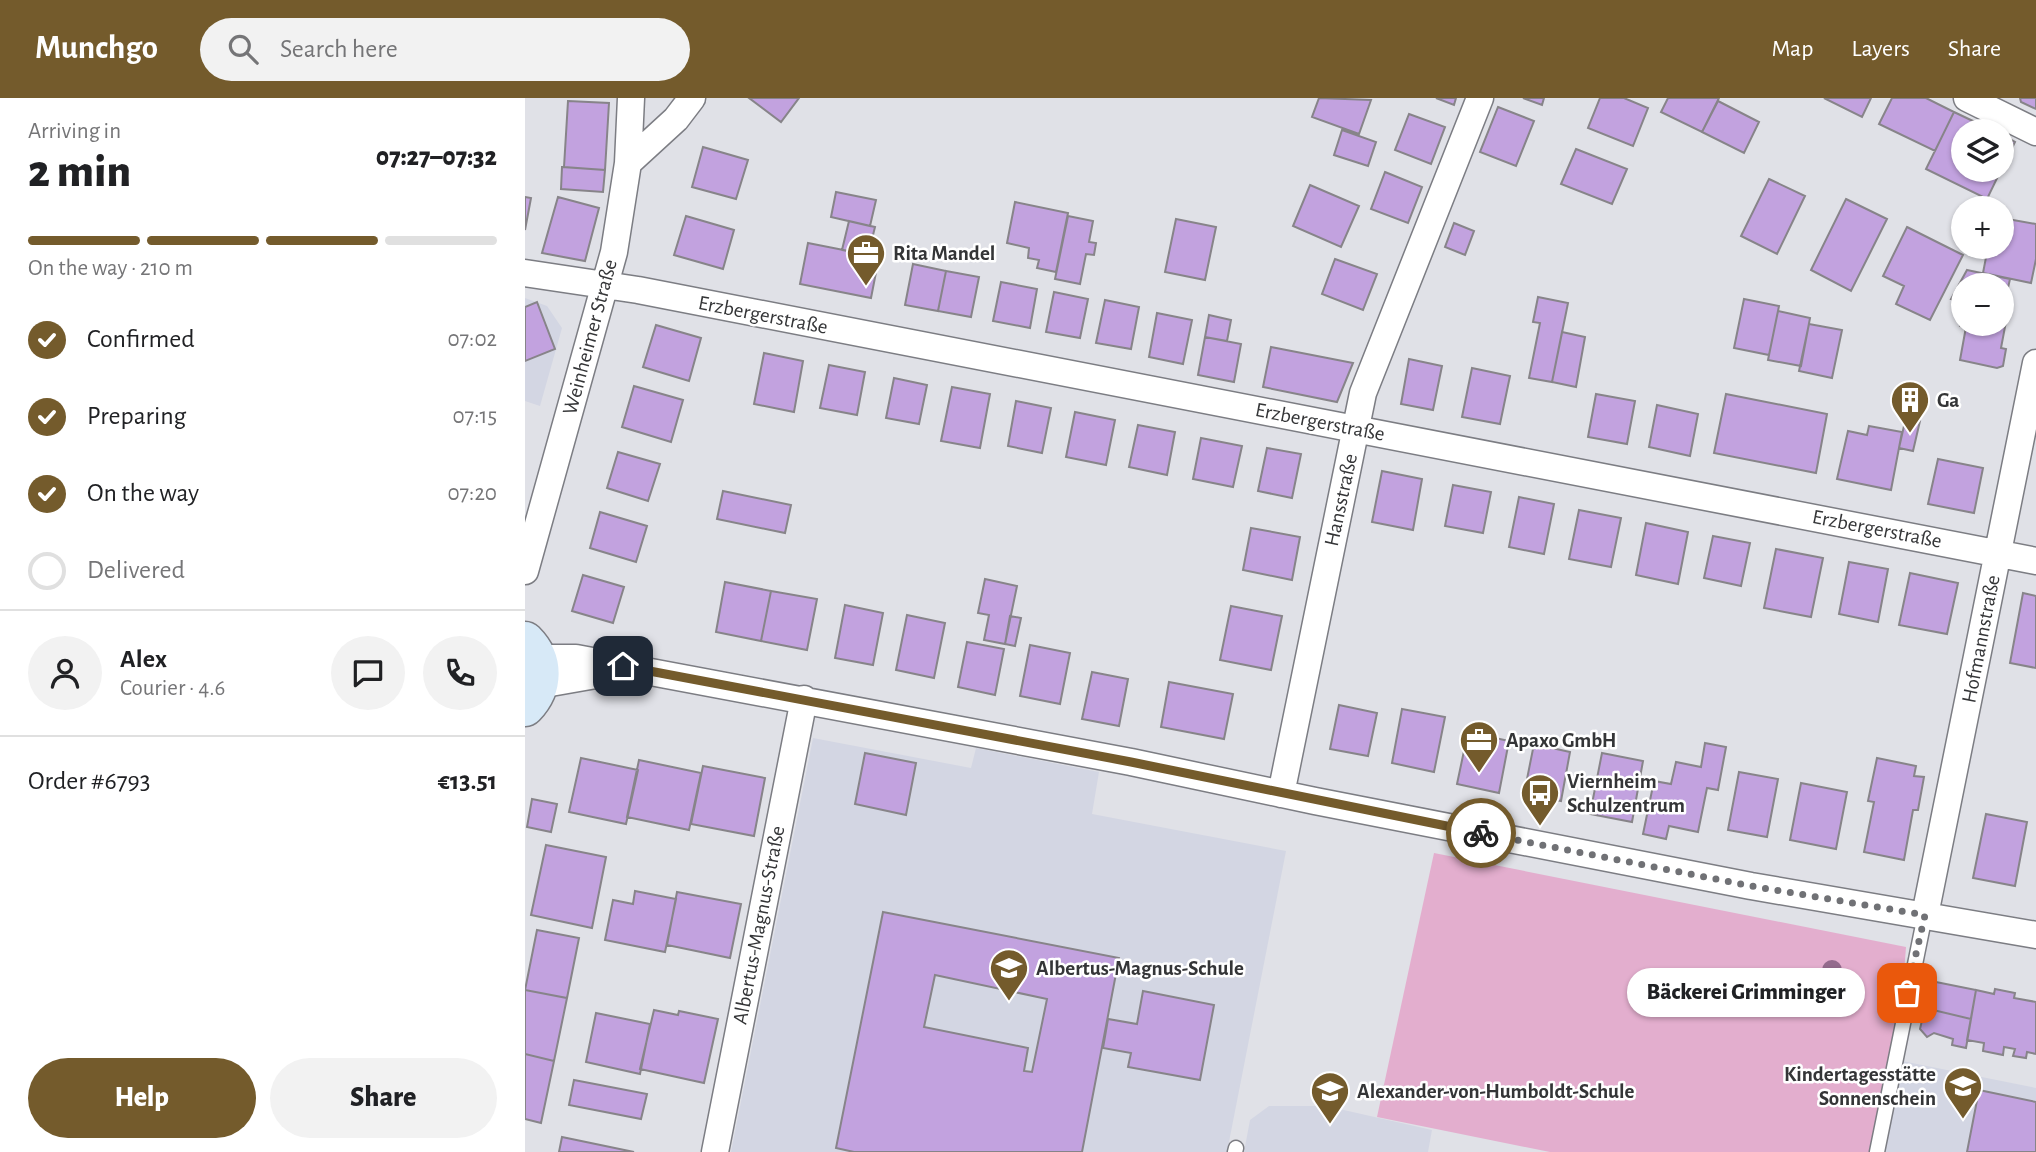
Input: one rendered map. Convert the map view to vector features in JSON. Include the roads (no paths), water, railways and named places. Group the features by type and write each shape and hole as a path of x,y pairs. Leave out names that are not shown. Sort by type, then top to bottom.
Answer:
{"street":[{"name":"Weinheimer Straße","path":"525,571 619,225 628,163 631,98"},
{"path":"628,163 676,119 692,98"},
{"name":"Hansstraße","path":"1281,794 1363,393 1480,98"},
{"path":"1967,98 2036,132"},
{"name":"Erzbergerstraße","path":"525,273 1356,429 2036,561"},
{"name":"Hofmannstraße","path":"1925,915 2036,363"},
{"path":"532,673 646,670 1751,886 2036,935"},
{"name":"Albertus-Magnus-Straße","path":"715,1152 804,699"}],"lane":[{"path":"1877,1152 1925,915"}],"place":[{"name":"Rita Mandel","path":"866,287"},
{"name":"Ga","path":"1910,434"},
{"name":"Apaxo GmbH","path":"1479,774"},
{"name":"Viernheim Schulzentrum","path":"1540,827"},
{"name":"Bäckerei Grimminger","path":"1907,993"},
{"name":"Albertus-Magnus-Schule","path":"1009,1002"},
{"name":"Kindertagesstätte Sonnenschein","path":"1963,1120"},
{"name":"Alexander-von-Humboldt-Schule","path":"1330,1125"}]}
